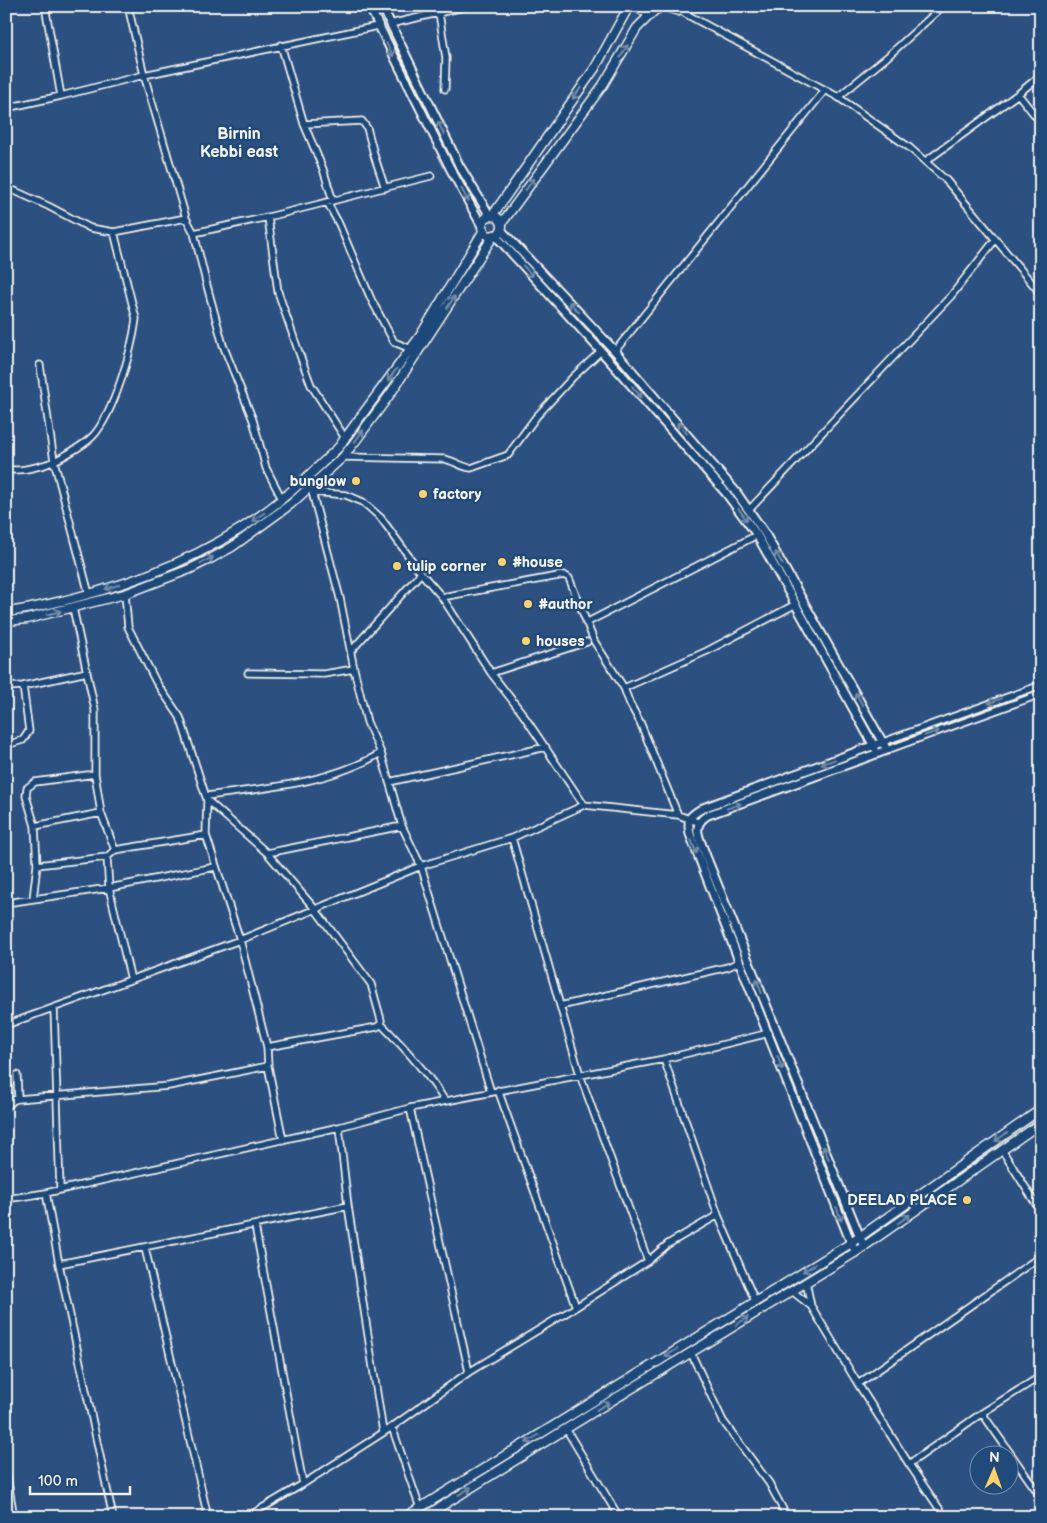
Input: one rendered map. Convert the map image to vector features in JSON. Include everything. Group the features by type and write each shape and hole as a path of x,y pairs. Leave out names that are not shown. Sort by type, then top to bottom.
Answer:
{"main road":[{"path":"6,612 25,610 90,594 180,562 235,532 282,500 339,447 411,349 483,229 484,221 491,216 594,68 629,6"},
{"path":"636,6 642,11 653,12"},
{"path":"6,621 27,619 125,594 190,568 212,558 270,520 310,490 343,457 391,393 498,231 603,85 637,28 662,6"},
{"path":"491,216 498,218 498,231"},
{"path":"483,229 490,235 498,231"},
{"path":"405,1517 859,1238 1041,1109"},
{"path":"424,1517 864,1247 1041,1123"}],"street":[{"path":"44,6 61,96"},
{"path":"128,6 144,74 186,218 194,233 224,345 253,420 266,468 282,500"},
{"path":"369,6 450,168 483,229"},
{"path":"382,6 459,165 491,216"},
{"path":"390,24 468,6"},
{"path":"662,6 686,14"},
{"path":"675,6 686,14 838,97 910,148 946,180 1041,294"},
{"path":"838,97 887,57 943,6"},
{"path":"439,14 446,58 445,89"},
{"path":"6,108 61,96 144,74 378,26"},
{"path":"281,45 304,124 323,169 330,202 371,299 394,342 411,349"},
{"path":"926,161 1041,75"},
{"path":"615,351 825,90"},
{"path":"1018,94 1041,123"},
{"path":"304,124 362,121 366,128 385,188"},
{"path":"194,233 268,217 431,176"},
{"path":"6,189 15,191 48,206 90,228 114,232 186,218"},
{"path":"268,217 278,292 297,347 311,385 345,438"},
{"path":"498,231 615,351 736,492 764,532 887,750"},
{"path":"498,231 726,493 757,534 877,754"},
{"path":"6,469 13,471 29,469 54,462 92,437 104,420 123,375 136,319 114,232"},
{"path":"749,510 951,296 995,240"},
{"path":"343,457 444,459 466,468 471,468 508,455 536,417 573,377 601,351"},
{"path":"40,365 54,462 90,594"},
{"path":"491,1092 421,866 402,826 380,753 367,722 354,670 340,598 310,490 346,495 363,502 381,518 421,573 442,597 490,673 522,712 584,805"},
{"path":"586,623 757,534"},
{"path":"351,651 421,573"},
{"path":"442,597 564,575 569,578 594,641 624,688 678,815"},
{"path":"125,594 128,627 156,682 180,717 206,798 206,835 240,940 266,1048 283,1140"},
{"path":"624,688 707,651 796,604"},
{"path":"73,608 95,710 94,774 101,814 115,850"},
{"path":"490,673 587,642"},
{"path":"248,673 324,674 354,670"},
{"path":"6,687 24,686 87,672"},
{"path":"856,1252 739,962 690,834 689,819 704,808 1041,685"},
{"path":"6,745 23,740 29,731 24,686"},
{"path":"698,822 708,815 1039,696"},
{"path":"389,782 546,747"},
{"path":"206,798 297,784 363,763 380,753"},
{"path":"33,899 37,865 35,826 26,796 27,788 34,782 94,774"},
{"path":"206,798 267,852 315,909 371,984 381,1024 408,1052 435,1086 444,1101"},
{"path":"6,1025 240,940 421,866 512,838 584,805 678,815 698,822"},
{"path":"35,826 101,814"},
{"path":"698,822 698,832 701,840 864,1247"},
{"path":"267,852 402,826"},
{"path":"37,865 107,858 115,850 206,835"},
{"path":"512,838 580,1075 648,1261"},
{"path":"107,858 109,888 131,980"},
{"path":"6,903 109,888 215,867"},
{"path":"560,1006 739,962"},
{"path":"54,1008 60,1190"},
{"path":"760,1011 768,1008"},
{"path":"266,1048 377,1027 381,1024"},
{"path":"6,1199 46,1193 283,1140 410,1108 664,1059 769,1033"},
{"path":"664,1059 718,1215 755,1302"},
{"path":"6,1107 9,1103 18,1099 169,1086 268,1066"},
{"path":"17,1075 18,1099"},
{"path":"498,1090 576,1307"},
{"path":"410,1108 469,1372"},
{"path":"339,1127 348,1206 383,1432"},
{"path":"1002,1150 1041,1212"},
{"path":"46,1193 113,1517"},
{"path":"60,1264 348,1206"},
{"path":"247,1517 392,1427 469,1372 648,1261 668,1244 718,1215"},
{"path":"255,1226 303,1484"},
{"path":"145,1248 208,1517"},
{"path":"858,1384 1041,1256"},
{"path":"806,1282 812,1306 858,1384 945,1517"},
{"path":"792,1291 812,1306"},
{"path":"691,1353 723,1420 769,1483 787,1517"},
{"path":"909,1464 982,1413 1041,1376"},
{"path":"982,1413 1041,1497"},
{"path":"392,1427 420,1508"},
{"path":"566,1429 619,1517"},
{"path":"6,1471 14,1517"}],"place":[{"name":"bunglow","path":"356,481"},
{"name":"factory","path":"423,494"},
{"name":"#house","path":"502,562"},
{"name":"tulip corner","path":"397,566"},
{"name":"#author","path":"528,604"},
{"name":"houses","path":"526,641"},
{"name":"DEELAD PLACE","path":"967,1200"}],"district":[{"name":"Birnin Kebbi east","path":"239,142"}]}
